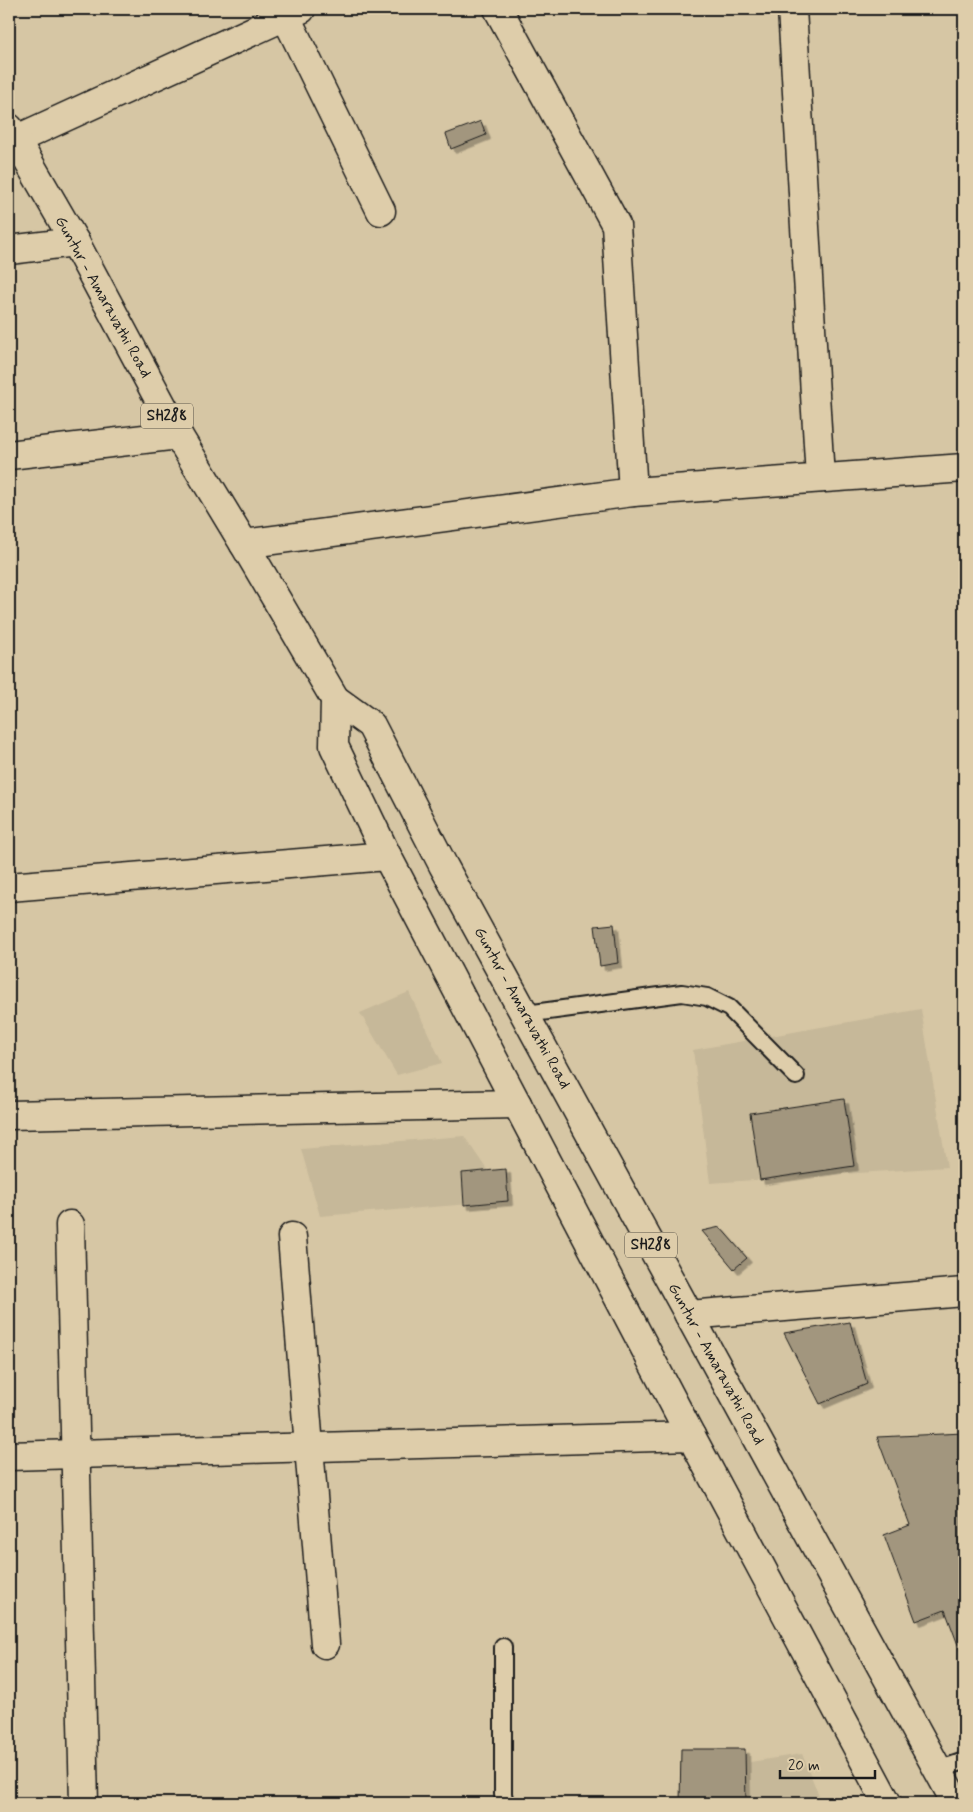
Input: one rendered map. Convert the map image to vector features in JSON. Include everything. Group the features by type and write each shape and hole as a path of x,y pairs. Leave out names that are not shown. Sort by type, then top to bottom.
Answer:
{"street":[{"path":"498,9 616,226 633,492"},
{"path":"792,9 820,478"},
{"path":"11,136 293,13 381,211"},
{"name":"Guntur - Amaravathi Road","path":"11,136 75,242 178,436 335,698 371,725 443,865 956,1803"},
{"path":"9,250 75,242"},
{"path":"9,455 178,436"},
{"path":"244,544 633,492 964,468"},
{"name":"SH288","path":"335,698 334,746 387,856 691,1436 887,1803"},
{"path":"9,887 387,856"},
{"path":"9,1115 517,1104"},
{"path":"70,1225 84,1803"},
{"path":"292,1237 325,1644"},
{"path":"689,1315 964,1292"},
{"path":"9,1456 691,1436"}],"lane":[{"path":"526,1014 682,993 707,997 730,1008 796,1076"},
{"path":"503,1647 503,1794 505,1803"},
{"path":"938,1770 964,1761"}],"shaded area":[{"path":"409,992 442,1063 397,1075 360,1013"},
{"path":"921,1009 947,1167 710,1183 693,1050"},
{"path":"464,1136 508,1201 320,1216 301,1149"},
{"path":"802,1754 822,1803 750,1803 750,1762"}],"building":[{"path":"481,121 486,135 451,149 446,134"},
{"path":"614,924 618,963 600,966 595,926"},
{"path":"844,1099 854,1166 760,1180 750,1113"},
{"path":"506,1169 508,1201 464,1205 462,1173"},
{"path":"720,1227 747,1258 734,1269 702,1231"},
{"path":"850,1322 867,1384 820,1404 784,1333"},
{"path":"964,1433 964,1661 945,1610 916,1621 884,1535 910,1525 877,1437"},
{"path":"681,1749 745,1749 746,1803 680,1803"}]}
